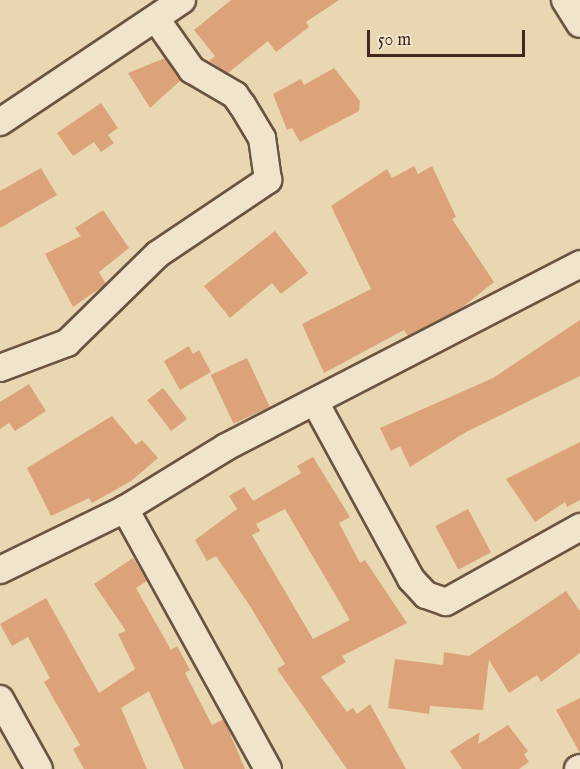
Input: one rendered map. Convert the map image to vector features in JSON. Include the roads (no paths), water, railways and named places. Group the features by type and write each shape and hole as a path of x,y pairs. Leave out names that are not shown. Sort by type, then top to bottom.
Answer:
{"street":[{"path":"0,122 182,0"},
{"path":"565,0 580,24"},
{"path":"0,368 67,343 158,254 268,180 262,138 242,105 235,95 192,70 156,19"},
{"path":"0,570 125,508 226,447 580,264"},
{"path":"315,402 411,579 426,595 446,602 580,527"},
{"path":"125,508 268,769"},
{"path":"0,699 39,769"}]}
